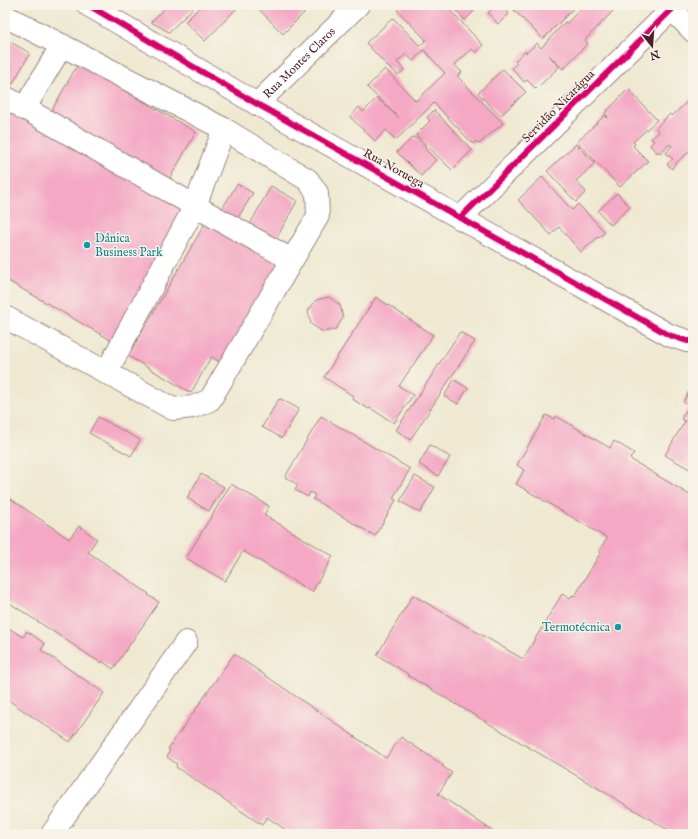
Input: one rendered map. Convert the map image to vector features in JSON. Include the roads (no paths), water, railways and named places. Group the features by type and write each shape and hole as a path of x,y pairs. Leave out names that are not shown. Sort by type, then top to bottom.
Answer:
{"street":[{"name":"Rua Noruega","path":"88,5 257,104 669,336 687,341 693,340"},
{"name":"Rua Montes Claros","path":"257,104 358,5"},
{"path":"670,7 693,32"},
{"name":"Servidão Nicarágua","path":"460,218 670,7"},
{"path":"5,16 224,129 308,180 317,193 318,216 210,400 193,407 173,409 5,317"},
{"path":"24,109 62,45"},
{"path":"5,97 292,260"},
{"path":"106,373 195,206 224,129"},
{"path":"52,834 186,642"}],"place":[{"name":"Dânica Business Park","path":"87,245"},
{"name":"Termotécnica","path":"618,627"}]}
